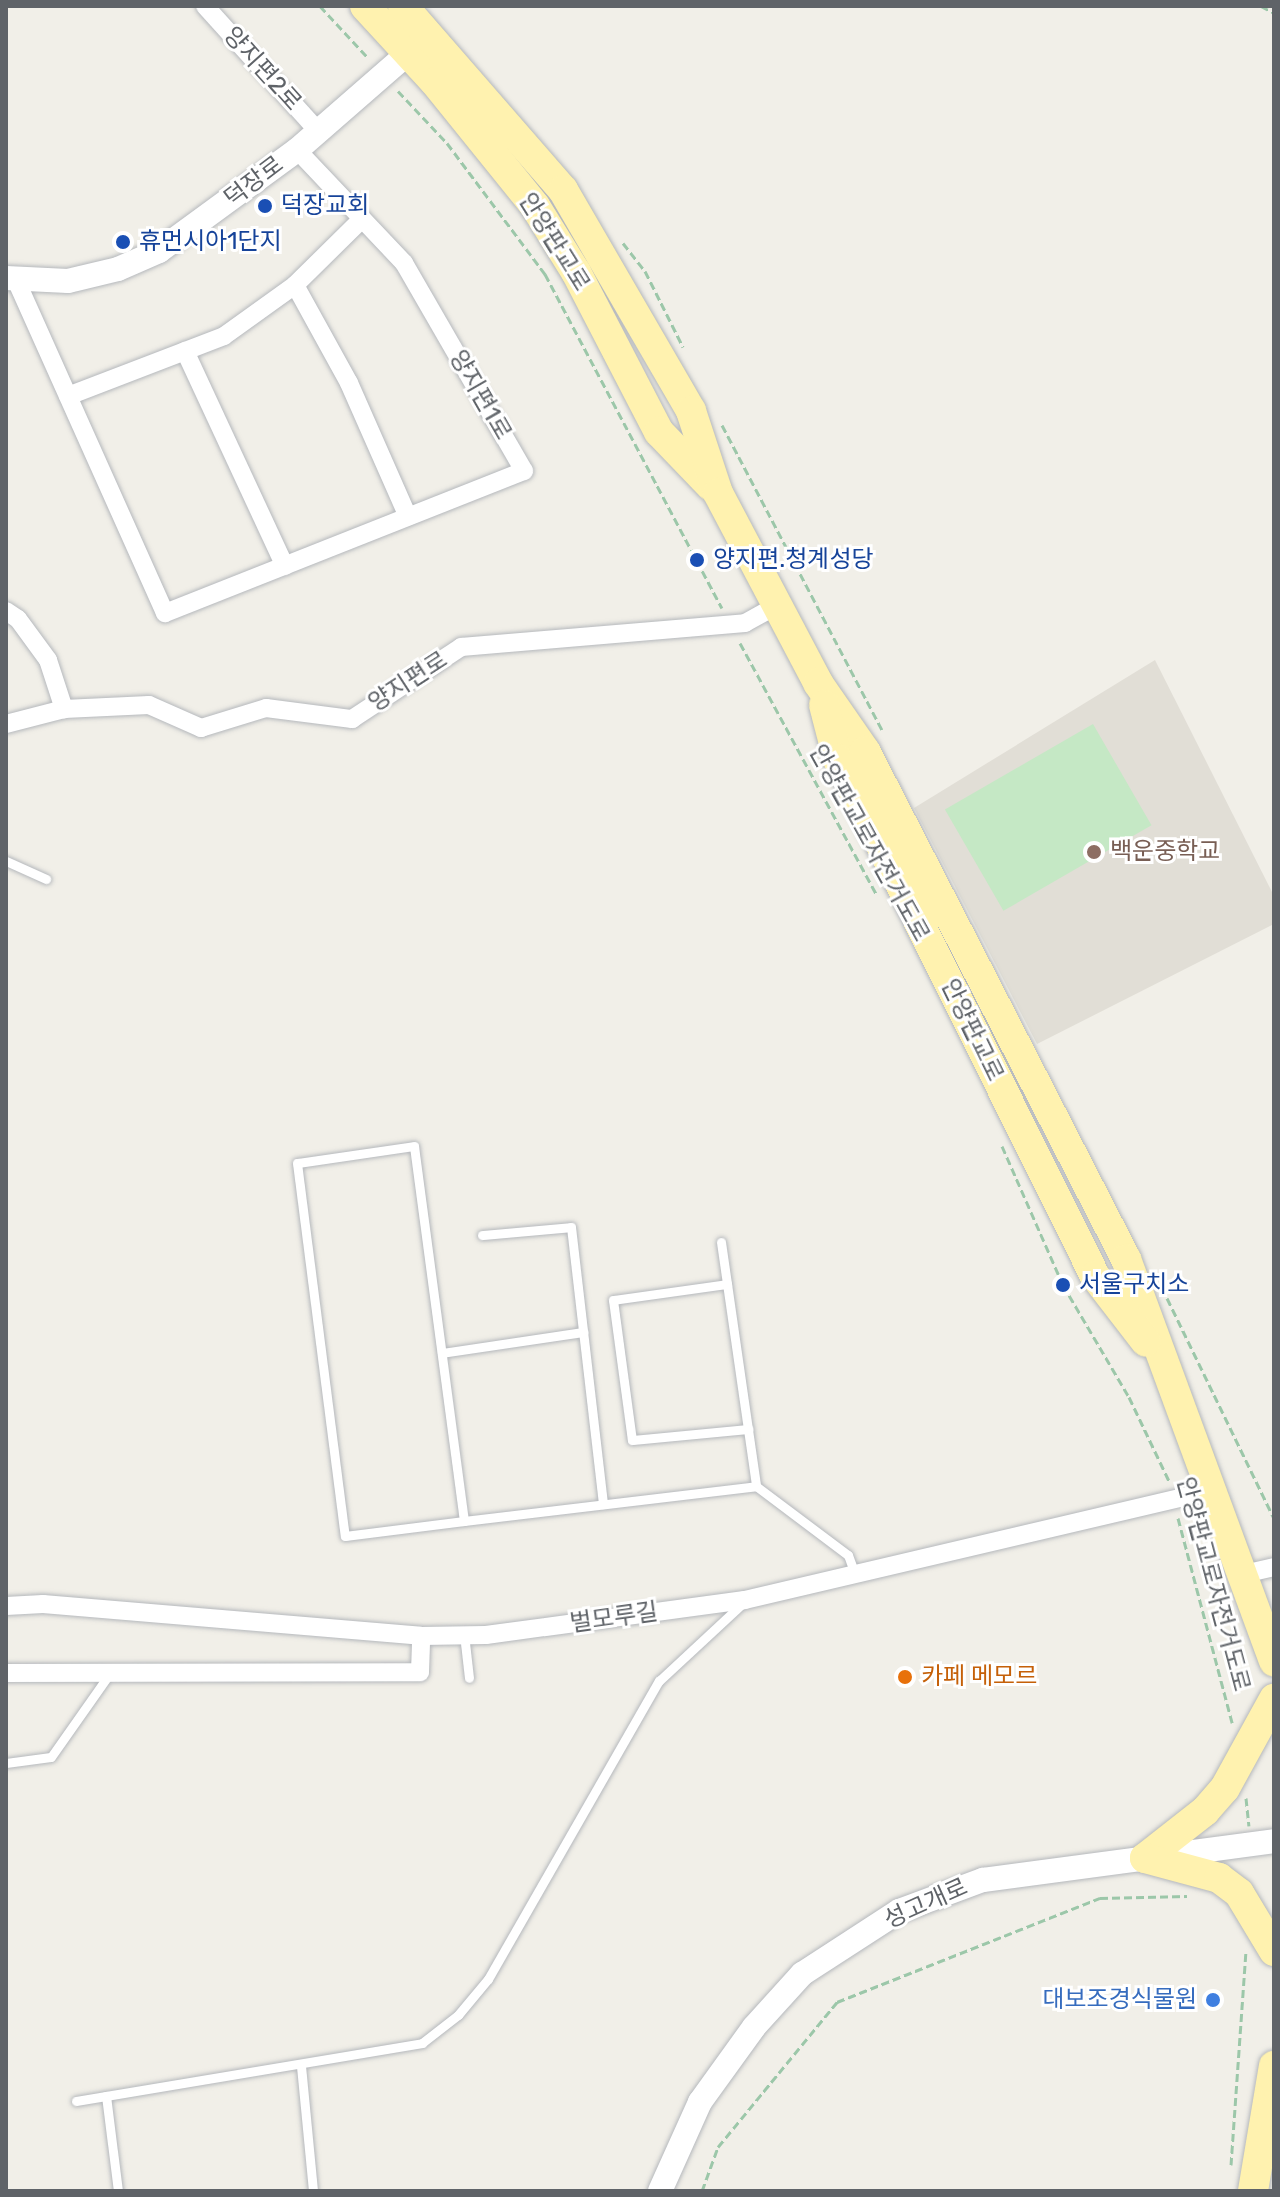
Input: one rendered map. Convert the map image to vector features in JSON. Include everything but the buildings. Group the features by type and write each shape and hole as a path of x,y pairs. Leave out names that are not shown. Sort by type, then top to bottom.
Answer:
{"main road":[{"name":"안양판교로","path":"365,6 418,44 563,190 691,411 718,493 818,683 865,751 1126,1259 1159,1359 1244,1574 1274,1662"},
{"name":"안양판교로","path":"403,6 418,44"},
{"path":"1145,1858 1205,1811 1230,1780 1274,1699"},
{"path":"1145,1858 1219,1878 1239,1893 1260,1946"},
{"path":"1242,2184 1274,2066"}],"street":[{"name":"양지편2로","path":"205,6 319,132"},
{"name":"덕장로","path":"11,279 68,281 118,269 159,251 297,150 418,44"},
{"name":"양지편1로","path":"11,279 68,396 165,613 524,471 404,263 297,150"},
{"path":"68,396 224,336 295,285 362,219"},
{"path":"295,285 349,383 408,517"},
{"path":"185,351 285,566"},
{"name":"양지편로","path":"6,724 64,709 149,705 201,728 266,708 352,719 461,647 745,623 777,605"},
{"path":"6,611 18,619 48,660 64,709"},
{"name":"벌모루길","path":"6,1606 43,1604 421,1636 464,1634 745,1600 1211,1491"},
{"path":"1244,1574 1274,1567"},
{"path":"6,1673 112,1670 420,1672 421,1636"},
{"name":"성고개로","path":"660,2191 700,2102 754,2027 802,1974 899,1911 983,1880 1262,1843"}],"lane":[{"path":"6,861 46,879"},
{"path":"464,1521 414,1146 297,1163 345,1536 756,1486 848,1555 855,1574"},
{"path":"482,1235 571,1227 603,1504"},
{"path":"721,1242 756,1486"},
{"path":"727,1284 613,1300 632,1440 748,1429"},
{"path":"442,1353 583,1332"},
{"path":"76,2101 301,2066 422,2043 458,2015 488,1979 659,1681 745,1600"},
{"path":"464,1634 469,1678"},
{"path":"6,1763 51,1757 112,1670"},
{"path":"301,2066 313,2191"},
{"path":"106,2096 118,2191"}],"path":[{"name":"안양판교로자전거도로","path":"320,6 447,143 545,274 876,894"},
{"path":"1261,6 1274,13"},
{"name":"안양판교로자전거도로","path":"1001,1145 1063,1285 1129,1397 1174,1500 1232,1724 1230,1736"},
{"path":"1230,1780 1247,1800 1262,1843"},
{"path":"702,2191 718,2147 837,2002 1100,1898 1193,1896"},
{"path":"1242,2184 1260,1946"}],"shaded area":[{"name":"백운중학교","path":"1155,660 1274,896 1274,924 1037,1044 914,808"}],"green space":[{"path":"1093,724 1152,825 1003,911 945,810"}],"place":[{"name":"덕장교회","path":"265,206"},
{"name":"휴먼시아1단지","path":"123,242"},
{"name":"양지편.청계성당","path":"697,560"},
{"name":"백운중학교","path":"1094,852"},
{"name":"서울구치소","path":"1063,1285"},
{"name":"카페 메모르","path":"905,1677"},
{"name":"대보조경식물원","path":"1213,2000"}]}
